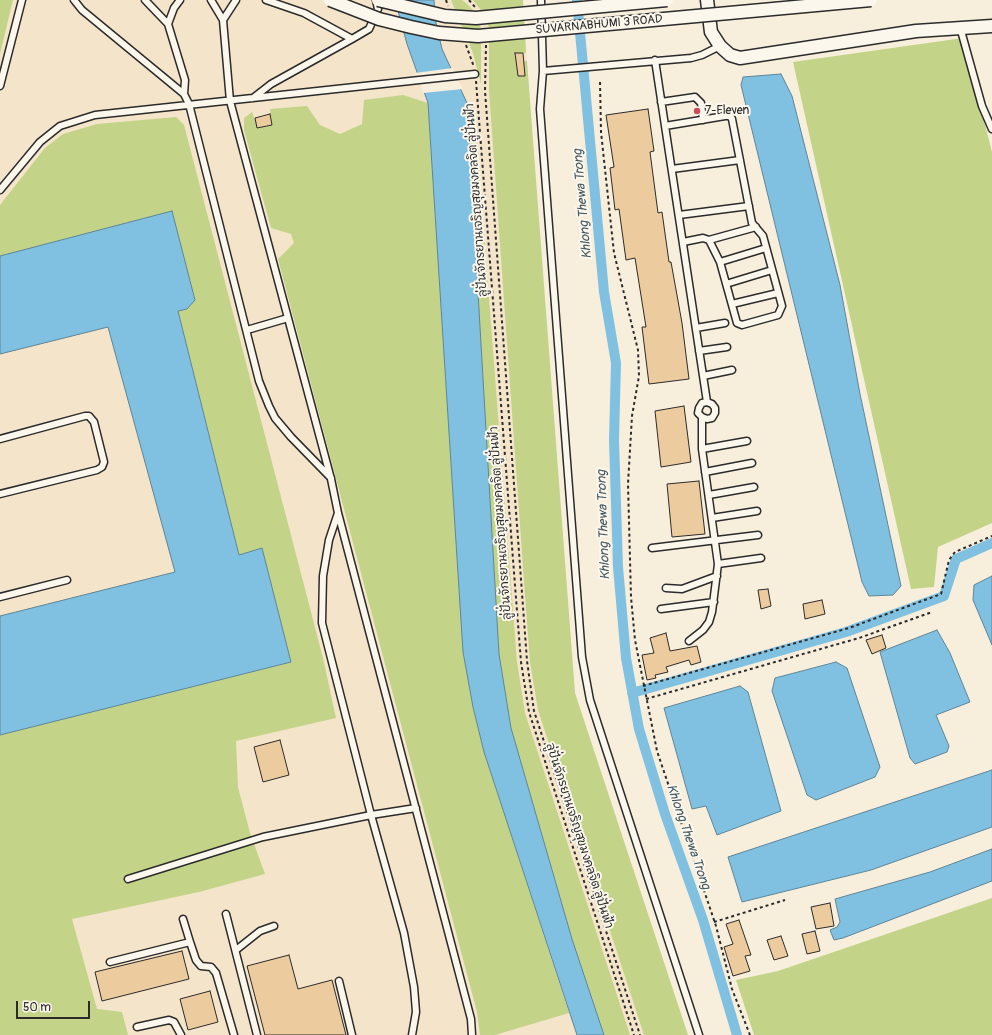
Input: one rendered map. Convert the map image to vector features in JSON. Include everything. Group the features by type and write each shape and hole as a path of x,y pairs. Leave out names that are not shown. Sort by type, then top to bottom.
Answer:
{"street":[{"name":"SUVARNABHUMI 3 ROAD","path":"330,0 379,19 411,28 438,33 478,36 871,0"},
{"name":"SUVARNABHUMI 3 ROAD","path":"377,0 445,16 476,18 667,0"},
{"path":"707,0 711,32 720,46 730,55 740,58 916,31 992,26"}],"lane":[{"path":"0,86 22,0"},
{"path":"74,0 82,10 184,94 190,104 248,330 259,381 272,412 291,437 331,478"},
{"path":"145,0 168,24 185,80 184,94"},
{"path":"168,24 174,8 180,0"},
{"path":"211,0 223,20 230,101 331,478 338,513 471,1019 472,1035"},
{"path":"223,20 236,0"},
{"path":"266,0 304,13 352,39"},
{"path":"253,98 271,84 369,29 378,9 377,0"},
{"path":"541,0 543,71 540,116 582,656 590,700 699,1035"},
{"path":"960,27 982,106 992,129"},
{"path":"543,71 691,58 702,55 720,46"},
{"path":"655,60 707,402"},
{"path":"0,190 40,142 60,126 95,115 401,82 463,77 475,74"},
{"path":"661,102 695,97 700,103 704,120"},
{"path":"665,126 730,116 752,223 763,236 782,306 778,316 742,325 738,323 720,262 708,240"},
{"path":"672,169 740,160"},
{"path":"679,215 749,206"},
{"path":"683,242 703,238 708,240 756,227"},
{"path":"720,262 766,248"},
{"path":"726,284 772,270"},
{"path":"732,304 778,293"},
{"path":"248,330 288,318"},
{"path":"696,328 725,323"},
{"path":"699,351 727,347"},
{"path":"703,376 732,370"},
{"path":"707,402 712,404 715,408 715,413 712,418 707,419 702,417 698,413 702,403 707,402"},
{"path":"0,438 89,416 94,422 104,462 102,467 97,470 0,494"},
{"path":"689,641 703,630 709,622 714,602 718,564 702,449 702,417"},
{"path":"702,449 746,441"},
{"path":"706,472 752,464"},
{"path":"709,495 754,487"},
{"path":"712,518 757,511"},
{"path":"338,513 329,540 323,576 322,623 371,815 404,933 411,967 416,1012 412,1035"},
{"path":"652,548 758,535"},
{"path":"718,564 761,558"},
{"path":"666,588 682,589 717,576"},
{"path":"0,597 67,580"},
{"path":"661,609 714,602"},
{"path":"128,879 263,837 371,815 416,808"},
{"path":"226,914 257,1035"},
{"path":"183,919 196,960 201,966 211,967 216,973 234,1035"},
{"path":"236,950 260,931 274,926"},
{"path":"110,962 190,942"},
{"path":"339,981 352,1035"},
{"path":"137,1027 169,1020 174,1022 181,1035"}],"path":[{"path":"446,0 451,11"},
{"path":"469,0 478,10"},
{"name":"ลู่ปั่นจักรยานเจริญสุขมงคลจิต ลู่ปั่นฟ้า","path":"463,40 475,74 522,669 529,712 634,1035"},
{"path":"486,41 485,90 527,661 532,697 537,718 640,1035"},
{"path":"600,82 601,132 614,253 638,350 639,376 632,416 628,484 631,597 635,640 657,751 678,818 714,922 732,989 750,1035"},
{"path":"643,686 849,628 941,594 949,560 955,552 992,536"},
{"path":"646,699 859,638 932,612"},
{"path":"714,922 785,900"}],"shaded area":[{"path":"0,0 523,0 536,193 575,693 688,1035 0,1035"}],"green space":[{"path":"0,0 13,0 0,54"},
{"path":"451,0 462,0 466,3 475,12 481,28 481,84 473,53"},
{"path":"473,0 523,0 526,53 516,53 516,61 527,61 575,693 688,1035 644,1035 538,710 530,662 526,609 489,90 489,27 480,9"},
{"path":"963,38 992,152 992,523 938,547 934,587 911,589 793,62"},
{"path":"403,95 428,103 463,652 473,707 484,752 569,1013 495,1035 480,1035 477,1012 278,259 294,243 291,234 271,228 244,130 244,118 252,112 258,128 272,125 270,109 307,106 320,125 340,134 362,124 364,100"},
{"path":"467,103 474,103 517,662 525,713 630,1035 604,1035 572,939 511,728 499,654"},
{"path":"176,117 184,125 323,658 336,718 236,741 238,787 250,833 265,874 199,892 72,919 97,1009 122,1012 128,1035 0,1035 0,735 290,662 262,548 239,555 178,311 172,212 0,256 0,205 45,148 63,134 97,124"},
{"path":"992,898 992,1035 754,1035 736,980 778,971"}],"water":[{"path":"395,0 434,0 436,23 442,49 467,103 499,654 511,728 572,939 604,1035 577,1035 484,752 473,707 463,652 428,103 407,44"},
{"path":"781,74 792,96 840,285 860,394 901,586 893,595 869,596 862,582 741,85 743,77"},
{"path":"172,211 195,300 187,309 178,311 239,555 262,548 291,662 0,735 0,616 175,572 108,327 0,354 0,256"},
{"path":"992,576 992,645 973,600 974,585"},
{"path":"937,630 950,653 970,702 936,715 949,746 947,752 915,764 910,758 880,652"},
{"path":"836,662 847,668 880,767 875,777 816,800 807,795 772,691 775,678"},
{"path":"740,686 748,692 781,811 717,835 706,806 692,809 664,708"},
{"path":"992,770 992,827 871,870 742,902 728,857"},
{"path":"992,849 992,881 843,938 834,940 830,930 837,927 840,922 835,899 930,872"}],"pier":[{"path":"453,68 463,89 423,93 415,73"}],"building":[{"path":"515,53 523,53 525,76 518,76"},
{"path":"648,109 654,151 650,152 658,213 662,212 669,262 671,262 682,323 689,379 649,384 642,327 646,327 635,258 626,260 619,209 615,210 610,168 614,167 606,115"},
{"path":"270,114 272,125 257,128 255,118"},
{"path":"684,406 691,462 661,467 655,411"},
{"path":"699,481 705,534 672,537 667,484"},
{"path":"768,589 771,606 761,609 758,590"},
{"path":"822,600 825,614 805,619 803,604"},
{"path":"666,633 670,651 697,646 701,662 691,665 689,660 666,667 668,672 655,675 656,678 647,680 642,655 654,653 650,638"},
{"path":"882,635 886,648 872,654 866,640"},
{"path":"280,740 289,775 263,782 254,747"},
{"path":"830,903 834,926 816,929 811,907"},
{"path":"739,920 751,955 745,956 750,971 733,976 724,947 733,944 726,924"},
{"path":"815,931 820,951 807,954 802,934"},
{"path":"781,936 788,956 774,960 767,940"},
{"path":"182,951 189,979 102,1001 95,972"},
{"path":"289,955 298,989 332,980 346,1035 265,1035 247,966"},
{"path":"210,991 218,1022 188,1030 180,999"}],"waterway":[{"name":"Khlong Thewa Trong","path":"577,0 604,292 616,363 614,440 618,567 626,658 639,729 665,814 703,920 737,1035"},
{"path":"632,693 846,632 944,596 956,559 992,543"}],"place":[{"name":"7-Eleven","path":"697,111"}]}
